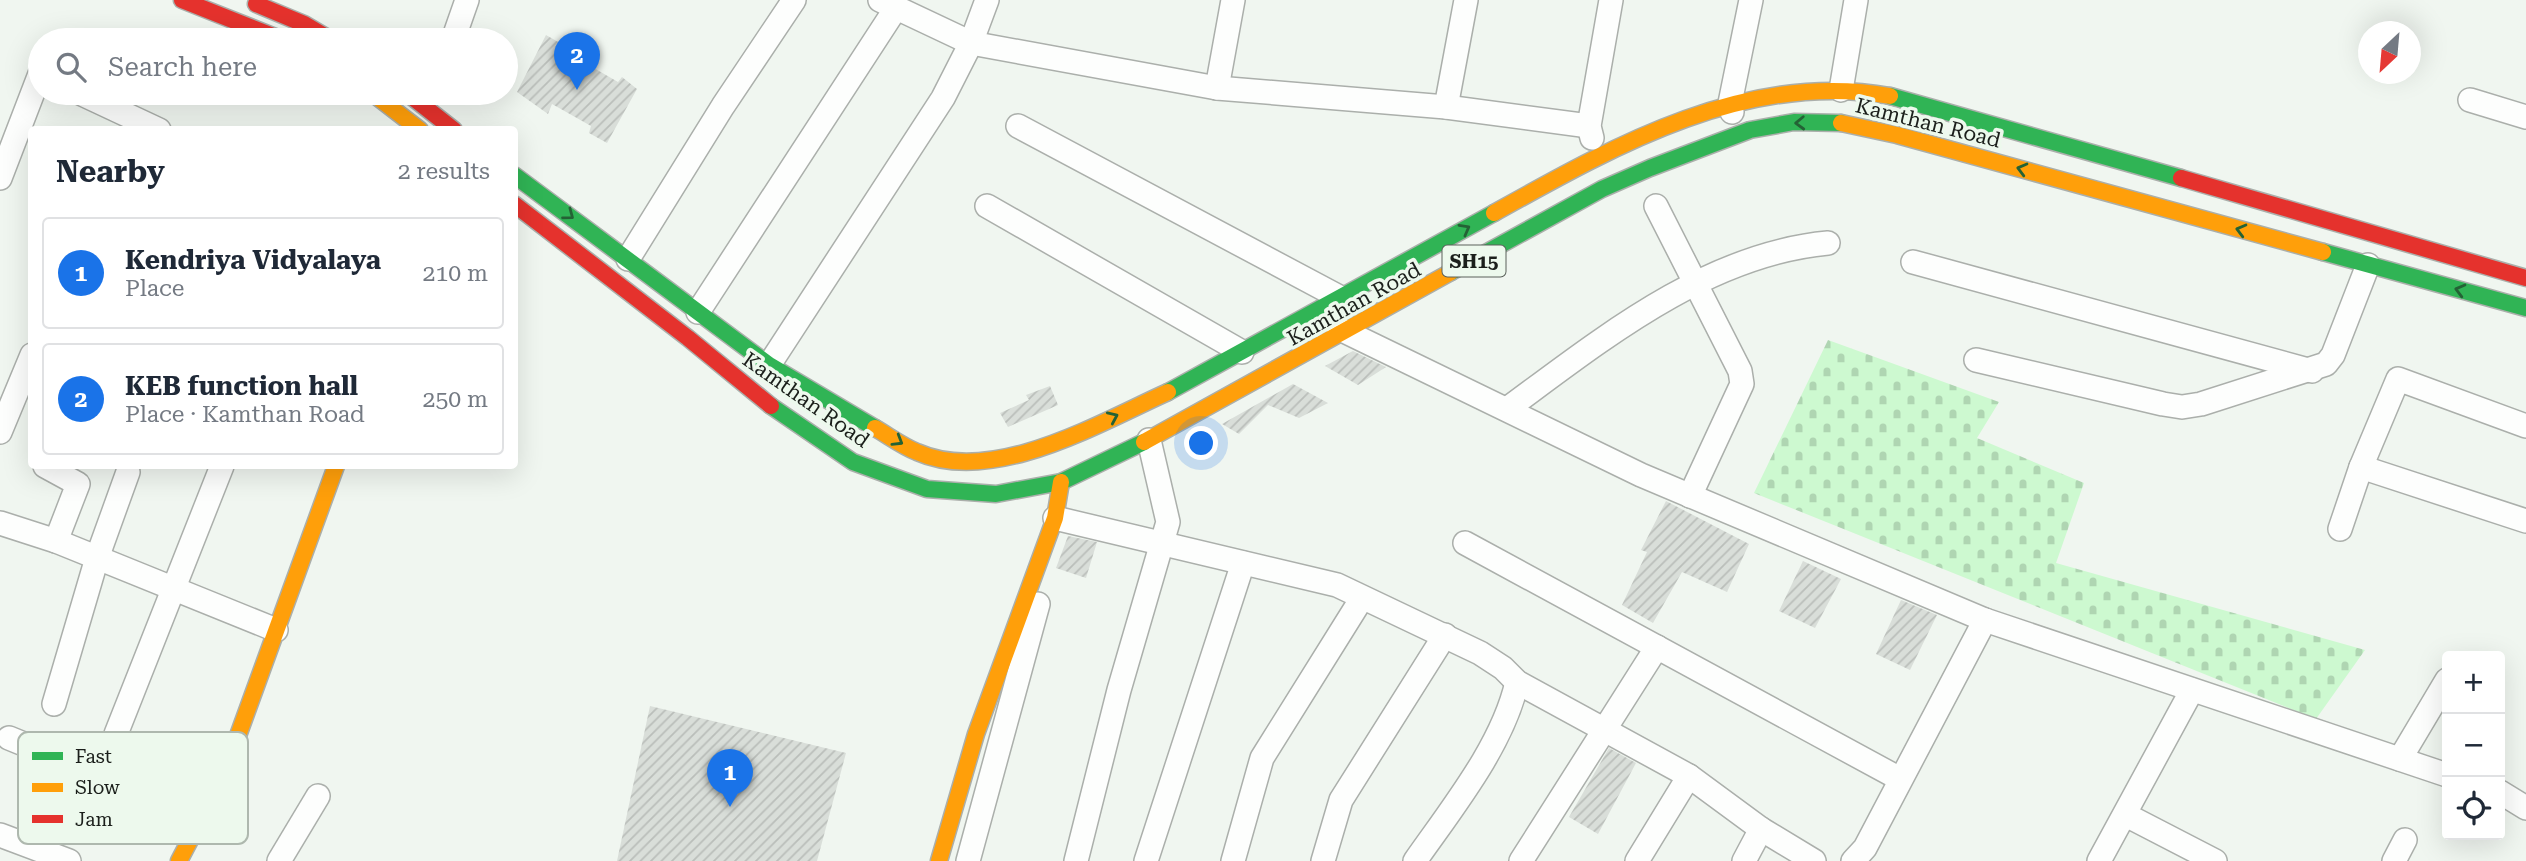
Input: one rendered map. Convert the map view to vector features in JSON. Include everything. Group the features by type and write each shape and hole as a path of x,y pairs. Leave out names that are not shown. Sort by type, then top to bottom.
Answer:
{"main road":[{"path":"183,0 254,28"},
{"path":"245,0 311,28"},
{"name":"Kamthan Road","path":"518,177 769,365 918,453 948,460 986,460 1053,444 1177,388 1595,157 1730,103 1812,89 1841,90 1916,101 2526,278"},
{"path":"409,105 428,111 449,126"},
{"name":"Kamthan Road","path":"518,207 627,294 688,338 757,397 853,462 928,489 996,494 1060,482 1149,440 1348,332 1601,189 1736,136 1794,122 1846,123 2077,184 2526,309"},
{"path":"2077,184 2090,150"},
{"path":"986,460 996,494"},
{"path":"239,732 335,469"},
{"path":"939,861 976,734 1058,518 1060,482"},
{"path":"179,861 188,844"}],"street":[{"path":"457,28 467,0"},
{"path":"628,259 723,106 794,0"},
{"path":"769,365 943,98 971,43 987,0"},
{"path":"1216,88 1233,0"},
{"path":"1446,107 1466,0"},
{"path":"1601,189 1589,125 1611,0"},
{"path":"1736,136 1730,103 1751,0"},
{"path":"1841,90 1856,0"},
{"path":"698,312 805,144 888,4 971,43 1216,88 1446,107 1589,125"},
{"path":"2470,100 2526,117"},
{"path":"0,178 28,105"},
{"path":"99,105 127,123"},
{"path":"1018,126 1339,298"},
{"path":"988,206 1242,352"},
{"path":"1656,206 1740,371 1742,384 1690,496"},
{"path":"1507,409 1590,348 1696,283 1791,246 1828,243"},
{"path":"1913,262 2312,371"},
{"path":"1976,360 2182,407 2201,404 2312,371 2326,364 2333,355 2368,265"},
{"path":"1308,315 1690,496 1984,620 2442,773"},
{"path":"0,432 28,365"},
{"path":"2340,529 2361,467 2398,379 2526,426"},
{"path":"1076,861 1119,690 1168,522 1149,440"},
{"path":"2361,467 2526,521"},
{"path":"50,469 78,484 56,541"},
{"path":"117,732 175,591 221,469"},
{"path":"54,704 97,558 128,472"},
{"path":"968,861 1058,518 1161,545 1337,585 1445,635 1503,668 1517,682 1689,776 1761,829 1814,861"},
{"path":"0,523 56,541 276,630"},
{"path":"1465,543 1900,779"},
{"path":"1146,861 1243,563"},
{"path":"1233,861 1262,758 1362,598"},
{"path":"1853,861 1865,848 1984,620"},
{"path":"1323,861 1341,800 1445,635"},
{"path":"1521,861 1657,647"},
{"path":"1415,861 1500,733 1512,706 1517,682"},
{"path":"2400,760 2442,689"},
{"path":"2099,861 2192,690"},
{"path":"9,738 18,742"},
{"path":"1637,861 1689,776"},
{"path":"2505,795 2526,808"},
{"path":"279,861 318,796"},
{"path":"2126,815 2215,861"},
{"path":"1744,861 1761,829"},
{"path":"0,835 18,842"},
{"path":"24,844 69,861"}],"green space":[{"path":"1828,340 1999,402 1977,438 2084,483 2056,563 2365,650 2316,719 1754,493"}],"building":[{"path":"546,35 567,47 568,40 584,51 580,60 618,82 622,77 637,89 607,143 589,133 591,126 552,104 548,114 518,90"},
{"path":"1353,351 1386,367 1358,385 1325,366"},
{"path":"1293,384 1328,403 1299,418 1268,405 1239,434 1222,424"},
{"path":"1050,386 1058,405 1008,427 1000,413 1029,400 1026,395"},
{"path":"1666,501 1749,544 1727,592 1682,572 1653,623 1622,605 1647,552 1641,550"},
{"path":"1068,536 1097,542 1086,578 1056,568"},
{"path":"1803,561 1841,579 1815,628 1779,611"},
{"path":"1901,600 1937,615 1910,670 1876,654"},
{"path":"650,706 846,753 817,861 617,861"},
{"path":"1609,748 1636,763 1598,834 1569,817"}],"traffic: fast":[{"path":"1890,96 2181,178"},
{"path":"1451,272 1602,189 1650,168 1750,130 1794,122 1841,123"},
{"path":"518,178 769,365 875,428"},
{"path":"1168,392 1494,213"},
{"path":"2323,252 2526,308"},
{"path":"771,406 853,462 927,489 996,494 1061,482 1144,442"}],"traffic: slow":[{"path":"1494,213 1635,140 1734,104 1785,94 1837,91 1890,96"},
{"path":"388,105 415,126"},
{"path":"1841,123 1897,135 2323,252"},
{"path":"1144,442 1451,272"},
{"path":"875,428 917,452 947,460 979,461 1012,456 1078,434 1168,392"},
{"path":"239,732 335,469"},
{"path":"939,861 976,734 1055,518 1061,482"},
{"path":"179,861 188,844"}],"traffic: jam":[{"path":"182,0 253,28"},
{"path":"256,4 311,28"},
{"path":"422,105 449,126"},
{"path":"2181,178 2526,278"},
{"path":"518,207 688,338 771,406"}],"place":[{"name":"KEB function hall","path":"577,90"},
{"name":"Kendriya Vidyalaya","path":"730,807"}]}
